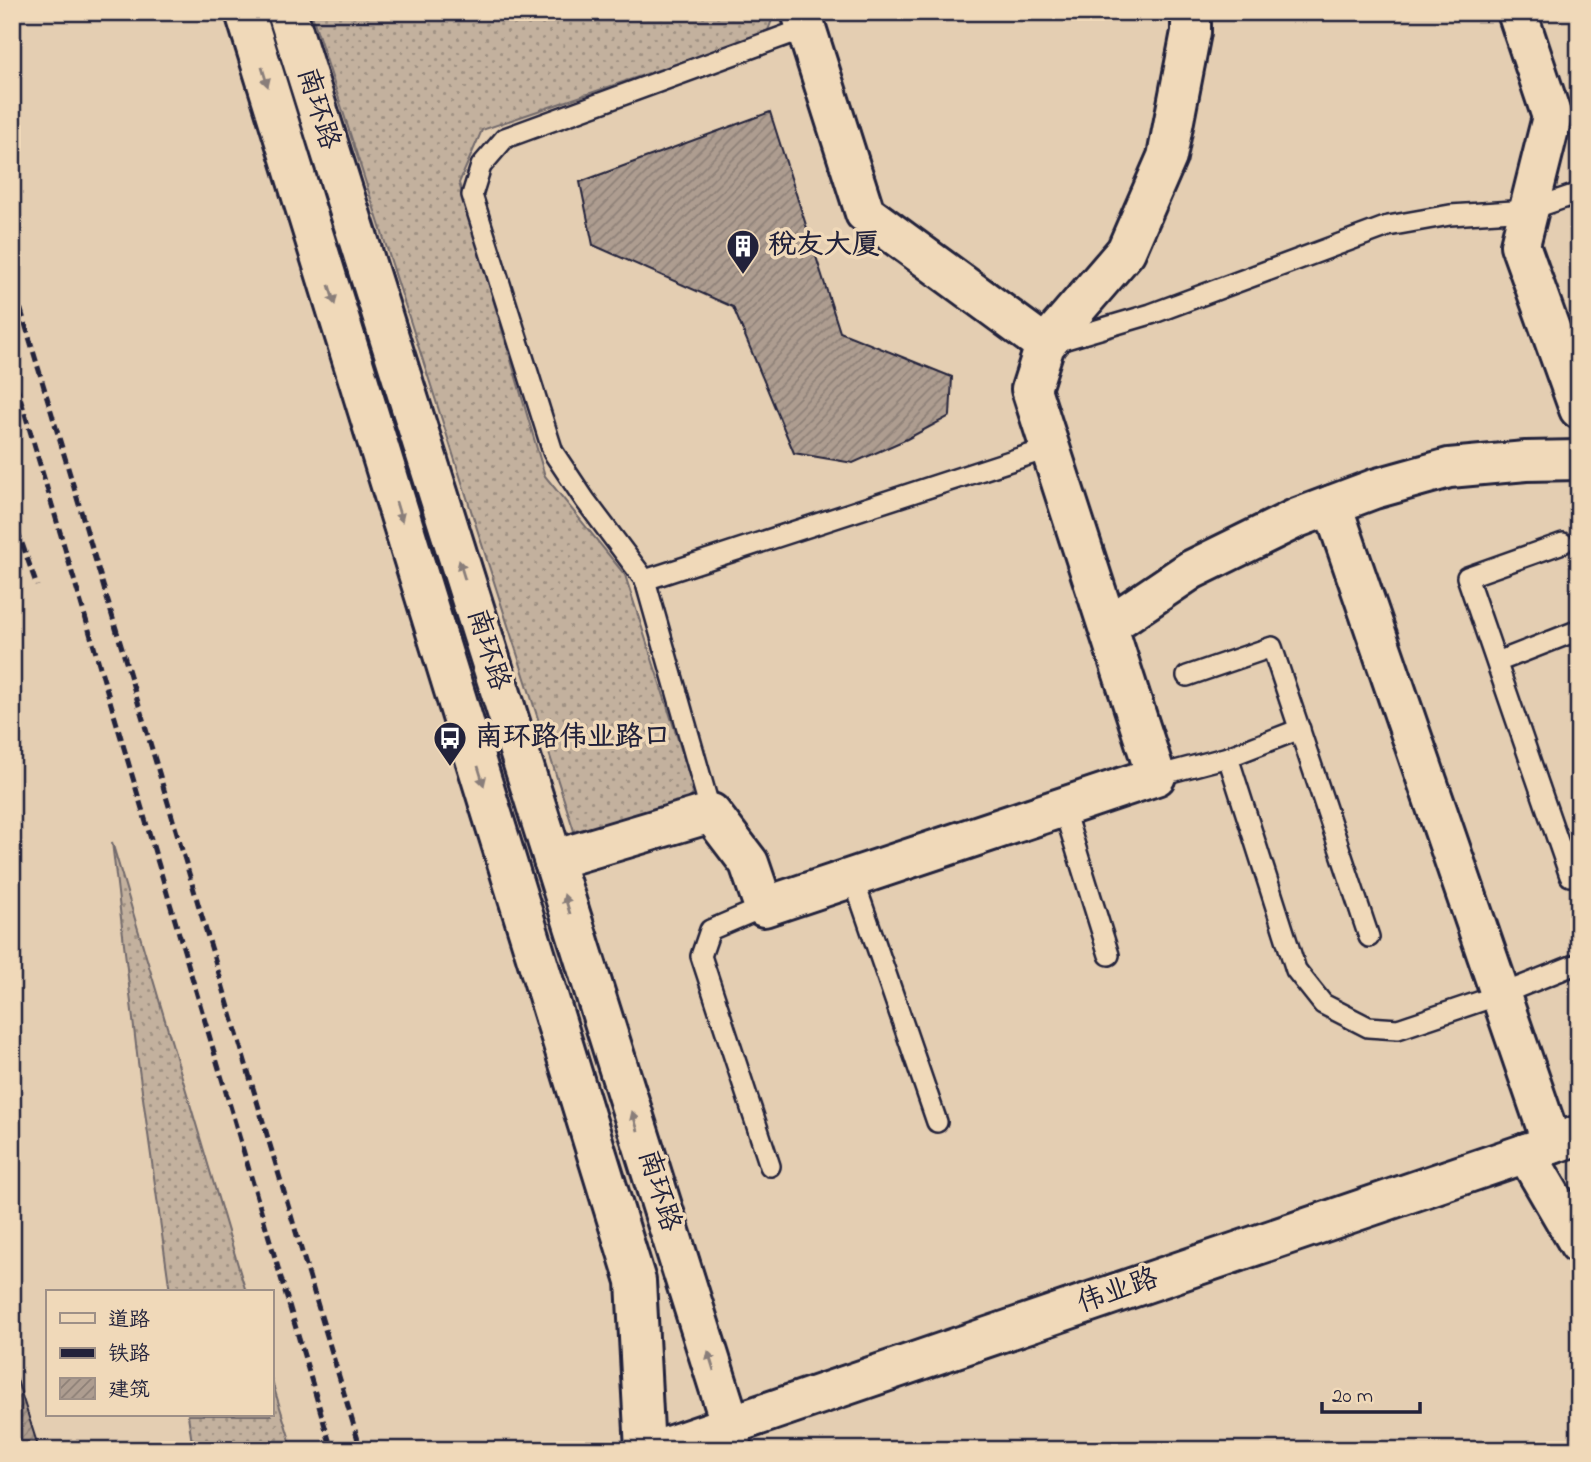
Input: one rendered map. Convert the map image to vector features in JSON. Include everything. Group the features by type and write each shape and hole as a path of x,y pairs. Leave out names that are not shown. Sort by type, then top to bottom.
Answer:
{"main road":[{"name":"南环路","path":"245,12 636,1280 645,1450"},
{"name":"南环路","path":"287,12 732,1438"},
{"path":"553,860 711,813 749,863 764,907 1156,776 1031,389 1045,345 1126,251 1167,157 1191,32 1191,12"},
{"path":"1517,12 1552,117 1520,245 1579,409"},
{"path":"804,20 865,213 1045,345"},
{"path":"1108,625 1191,570 1297,518 1374,489 1449,468 1525,461 1579,460"},
{"path":"1332,505 1502,994 1552,1144 1579,1244"},
{"name":"伟业路","path":"657,1450 732,1438 1552,1144"}],"lane":[{"path":"711,813 645,580 553,452 472,195 481,166 505,138 804,20"},
{"path":"1045,345 1151,314 1388,226 1450,215 1529,210 1579,192"},
{"path":"645,580 1050,448"},
{"path":"1563,544 1467,577 1570,876"},
{"path":"1497,662 1579,630"},
{"path":"1187,676 1272,647 1369,937"},
{"path":"1156,776 1228,757 1300,730"},
{"path":"1228,757 1296,970 1323,1004 1368,1027 1398,1029 1502,994 1579,963"},
{"path":"1063,807 1109,955"},
{"path":"853,878 936,1122"},
{"path":"764,907 710,930 701,956 770,1166"}],"shaded area":[{"path":"311,12 775,12 767,33 482,130 459,183 545,476 625,575 690,777 693,794 676,816 575,834"},
{"path":"112,842 245,1290 170,1290 138,1062"},
{"path":"273,1385 293,1450 193,1450 188,1416 273,1416"}],"building":[{"name":"税友大厦","path":"770,112 840,332 952,377 950,416 853,463 794,453 733,307 593,245 580,182"},
{"path":"12,1364 37,1443 32,1450 12,1450"}],"railway":[{"path":"12,280 361,1450"},
{"path":"12,370 332,1450"},
{"path":"12,515 37,586"}],"place":[{"name":"税友大厦","path":"743,276"},
{"name":"南环路伟业路口","path":"450,768"}]}
